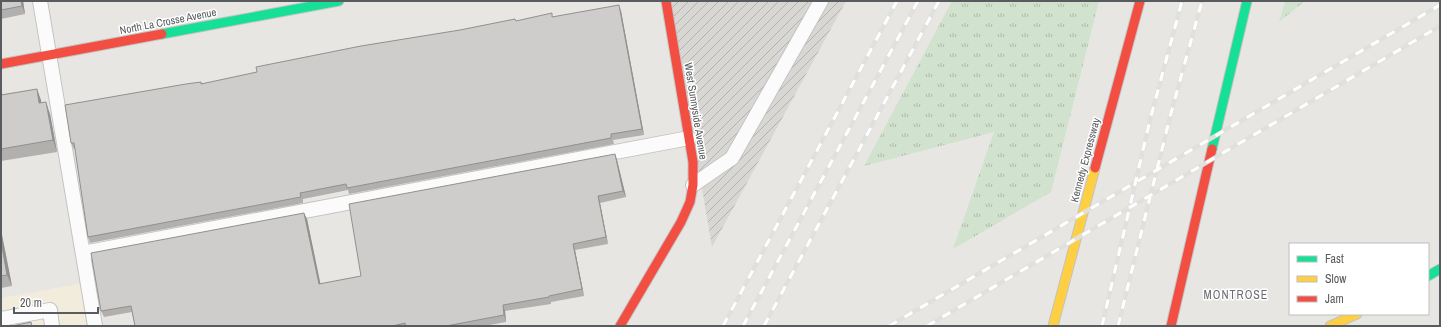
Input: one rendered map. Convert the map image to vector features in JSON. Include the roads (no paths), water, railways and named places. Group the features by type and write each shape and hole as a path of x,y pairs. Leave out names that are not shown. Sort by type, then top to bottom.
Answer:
{"main road":[{"name":"North La Crosse Avenue","path":"1,64 339,1"},
{"name":"West Sunnyside Avenue","path":"620,326 681,222 690,202 693,184 693,162 666,1"},
{"name":"Kennedy Expressway","path":"1053,326 1140,1"},
{"path":"1171,326 1247,1"},
{"path":"1429,275 1440,269"},
{"path":"1330,326 1355,315"},
{"path":"1345,326 1361,315"}],"lane":[{"path":"40,1 95,326"},
{"path":"693,184 732,158 821,1"},
{"path":"83,253 689,138"},
{"path":"1,319 50,310 52,326"}],"railway":[{"path":"723,326 897,1"},
{"path":"743,326 918,1"},
{"path":"764,326 939,1"},
{"path":"1102,326 1150,120 1182,1"},
{"path":"1118,326 1171,113 1202,1"},
{"path":"889,326 1440,5"},
{"path":"927,326 1440,26"}],"district":[{"name":"MONTROSE","path":"1236,295"}]}
